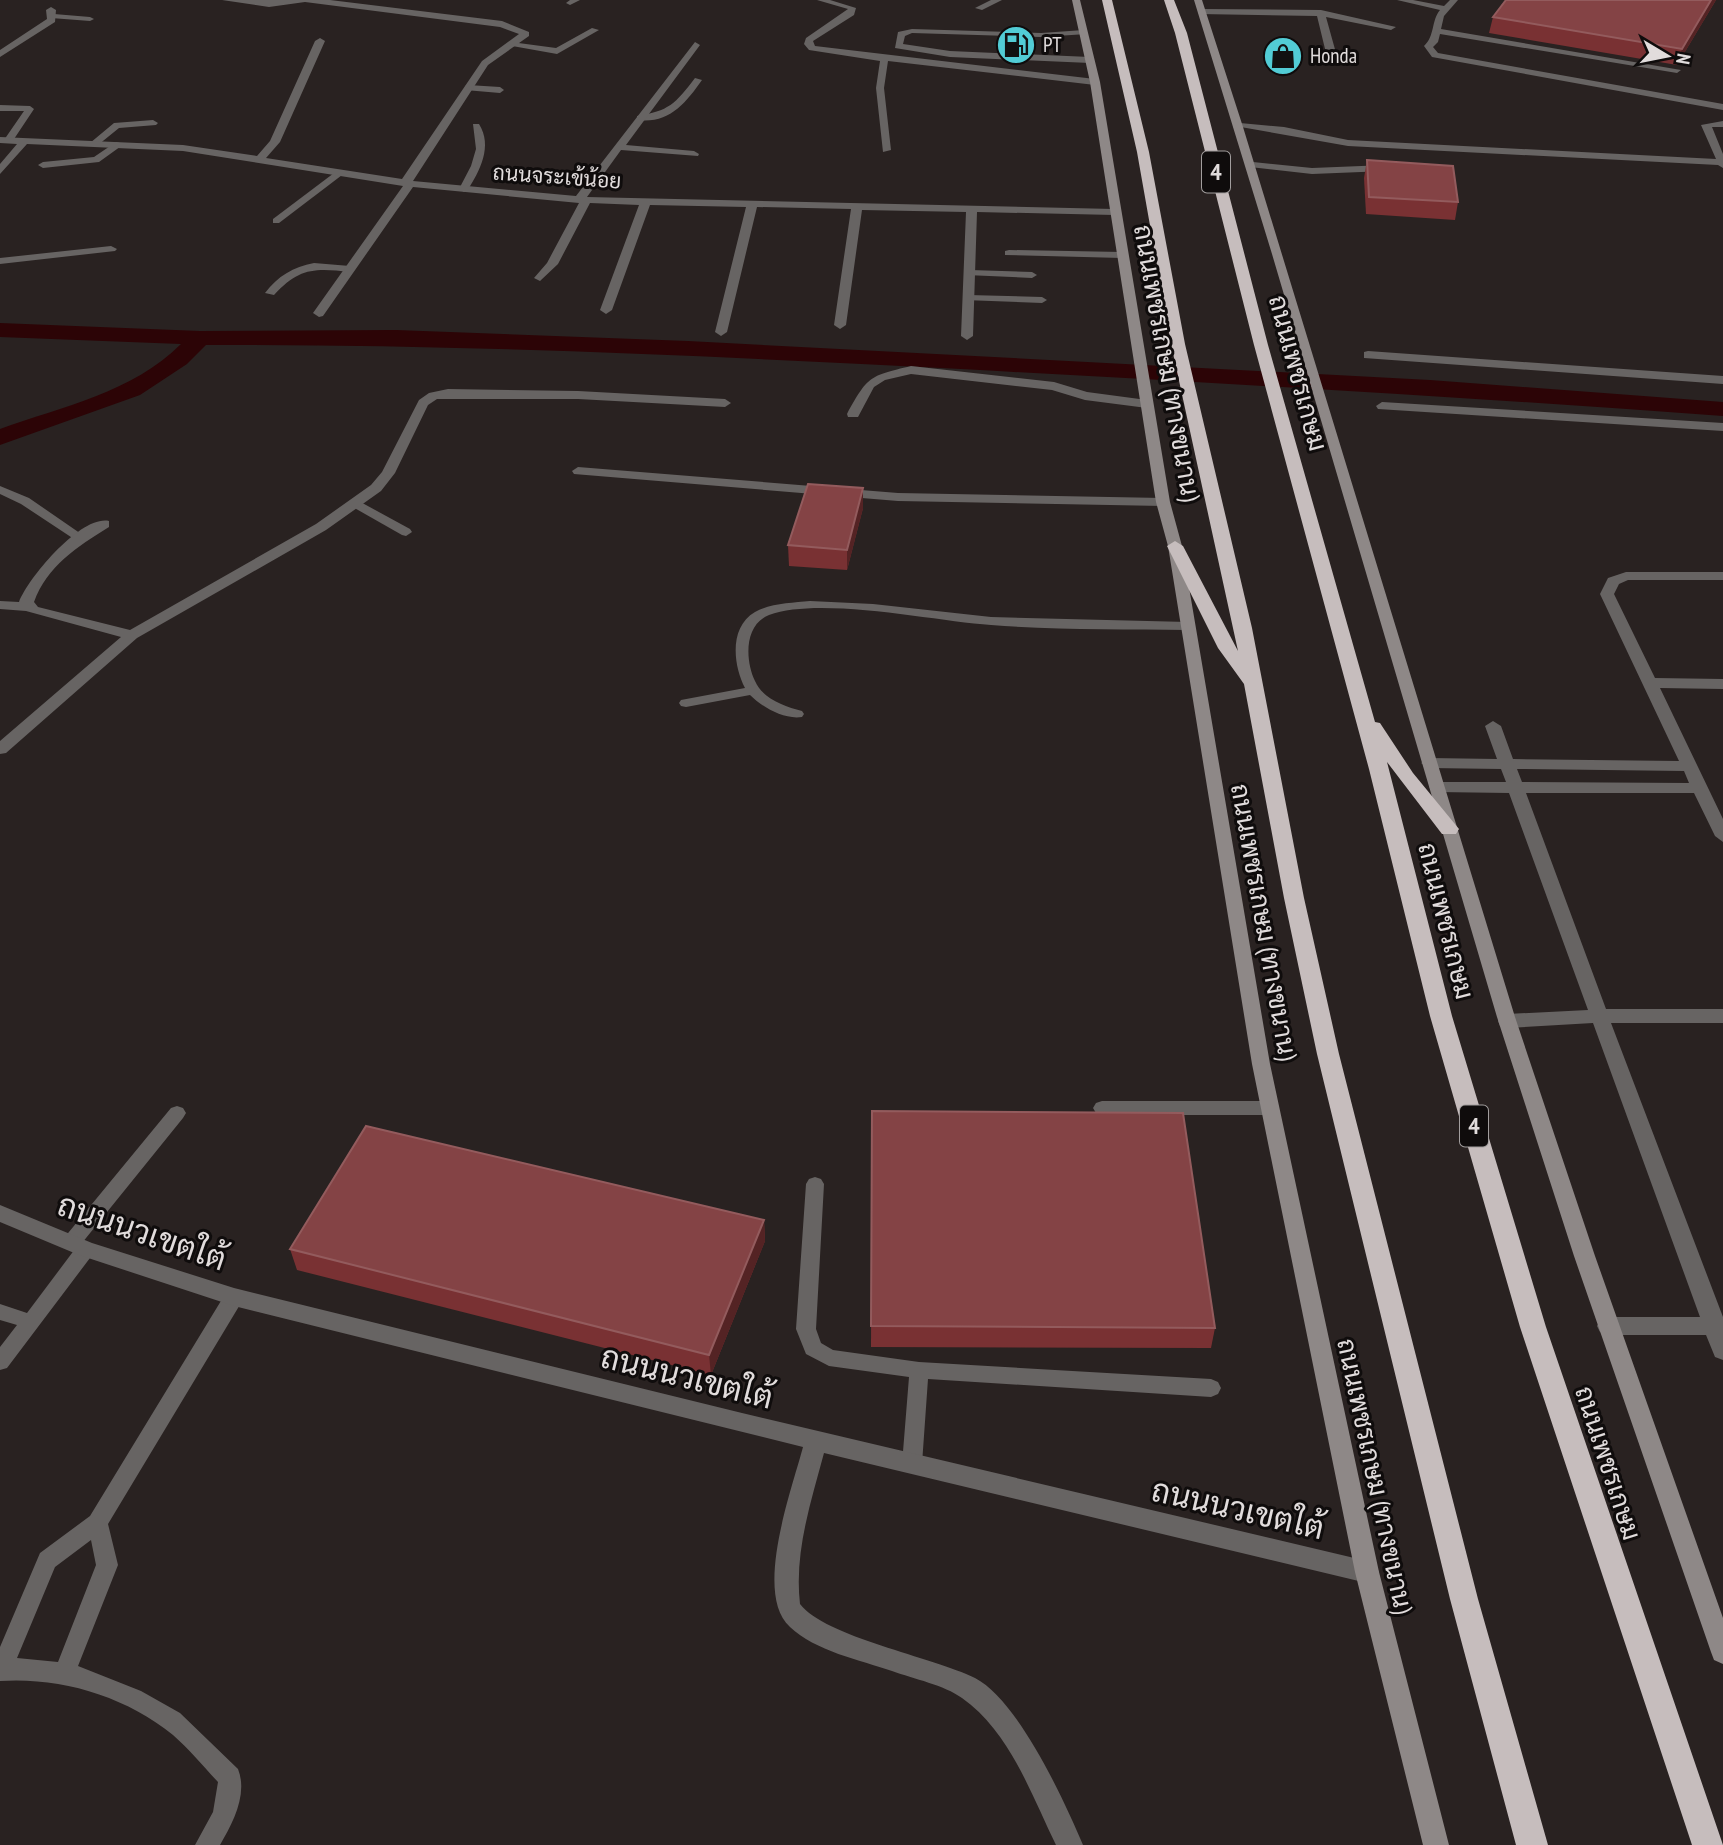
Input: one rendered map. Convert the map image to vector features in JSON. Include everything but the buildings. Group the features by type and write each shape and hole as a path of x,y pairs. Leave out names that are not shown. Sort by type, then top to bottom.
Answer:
{"highway":[{"path":"1107,0 1143,152 1178,344 1255,687 1294,898 1370,1230 1532,1845"},
{"name":"ถนนเพชรเกษม","path":"1170,1 1181,33 1261,345 1363,711 1441,1016 1534,1327 1708,1845"},
{"path":"1175,546 1227,648 1255,687"},
{"path":"1363,711 1406,778 1449,829"}],"main road":[{"name":"ถนนเพชรเกษม (ทางขนาน)","path":"1076,0 1095,82 1163,502 1175,546 1270,1108 1367,1572 1436,1845"},
{"name":"4","path":"1198,0 1253,165 1507,1021 1608,1326 1723,1652"}],"street":[{"path":"226,0 269,4 302,0"},
{"path":"307,0 502,24 525,31 524,37 485,63 408,183 319,313"},
{"path":"1202,12 1321,13 1391,27"},
{"path":"0,54 43,27 52,13"},
{"path":"1321,13 1331,53"},
{"path":"260,159 275,142 320,41"},
{"path":"540,278 552,264 583,200 618,147 695,45"},
{"name":"ถนนจระเข้น้อย","path":"4,140 183,148 408,183 583,200 1114,212"},
{"path":"0,171 24,140"},
{"path":"618,147 694,154"},
{"path":"606,310 645,203"},
{"path":"721,332 752,205"},
{"path":"839,325 857,206"},
{"path":"967,336 972,208"},
{"path":"0,261 111,248"},
{"path":"1368,355 1723,380"},
{"path":"853,414 869,385 881,377 911,370 1054,386 1085,396 1147,400"},
{"path":"1,747 132,635 321,527 376,488 388,473 423,403 433,396 448,393 578,394 725,403"},
{"path":"1382,406 1723,427"},
{"path":"27,607 30,590 44,569 81,538 104,524"},
{"path":"1723,576 1626,576 1614,581 1607,594 1652,683 1700,788 1716,809 1723,836"},
{"path":"0,605 27,607 132,635"},
{"path":"1652,683 1723,684"},
{"path":"1493,726 1598,1016 1718,1326 1723,1351"},
{"path":"1429,763 1689,766"},
{"path":"1437,787 1700,788"},
{"path":"1507,1021 1598,1016 1723,1016"},
{"name":"ถนนนวเขตใต้","path":"0,1213 78,1246 234,1297 816,1441 1367,1572"},
{"path":"1608,1326 1718,1326"},
{"path":"816,1441 795,1525 788,1572 788,1604 797,1620 819,1633 968,1687 976,1693 1014,1734 1070,1845"}],"lane":[{"path":"821,0 852,8 851,13 809,40 808,44 812,48 884,59 1095,82"},
{"path":"979,8 998,0"},
{"path":"1401,0 1446,9"},
{"path":"1454,0 1440,15 1434,42 1428,47 1430,52 1449,59 1723,107"},
{"path":"52,13 90,19"},
{"path":"511,45 557,51 595,30"},
{"path":"1084,32 1041,35 912,31 901,34 898,46 950,54 1090,60"},
{"path":"1437,31 1677,70"},
{"path":"1041,35 1043,56"},
{"path":"884,59 880,88 886,150"},
{"path":"640,118 665,116 678,106 698,80"},
{"path":"468,88 500,90"},
{"path":"0,108 30,109 4,140"},
{"path":"95,143 117,125 153,122"},
{"path":"1240,126 1284,130 1348,143 1723,163 1706,125 1723,124"},
{"path":"464,189 482,146 481,132 476,126"},
{"path":"43,165 96,160 119,144"},
{"path":"1253,165 1312,171 1397,168"},
{"path":"276,221 341,172"},
{"path":"1009,253 1122,255"},
{"path":"270,293 290,272 327,266 350,269"},
{"path":"970,273 1032,275"},
{"path":"968,298 1042,300"},
{"path":"578,471 898,497 1163,502"},
{"path":"0,490 25,501 81,538"},
{"path":"355,503 406,532"},
{"path":"797,714 775,708 747,681 742,642 748,626 761,613 784,608 828,606 989,621 1188,626"},
{"path":"686,703 754,690"},
{"path":"1102,1108 1270,1108"},
{"path":"0,1362 31,1322 78,1246 177,1113"},
{"path":"815,1184 806,1329 813,1348 829,1358 919,1370 1211,1388"},
{"path":"207,1845 222,1822 231,1794 230,1777 174,1722 141,1702 64,1673 1,1669 47,1560 97,1523 234,1297"},
{"path":"0,1312 31,1322"},
{"path":"912,1464 919,1370"},
{"path":"64,1673 107,1565 97,1523"}],"waterway":[{"path":"0,330 200,338"},
{"path":"200,338 396,337 688,348 1430,387 1723,409"},
{"path":"0,438 132,390 179,359 200,338"}],"place":[{"name":"PT","path":"1016,45"},
{"name":"Honda","path":"1283,56"}]}
